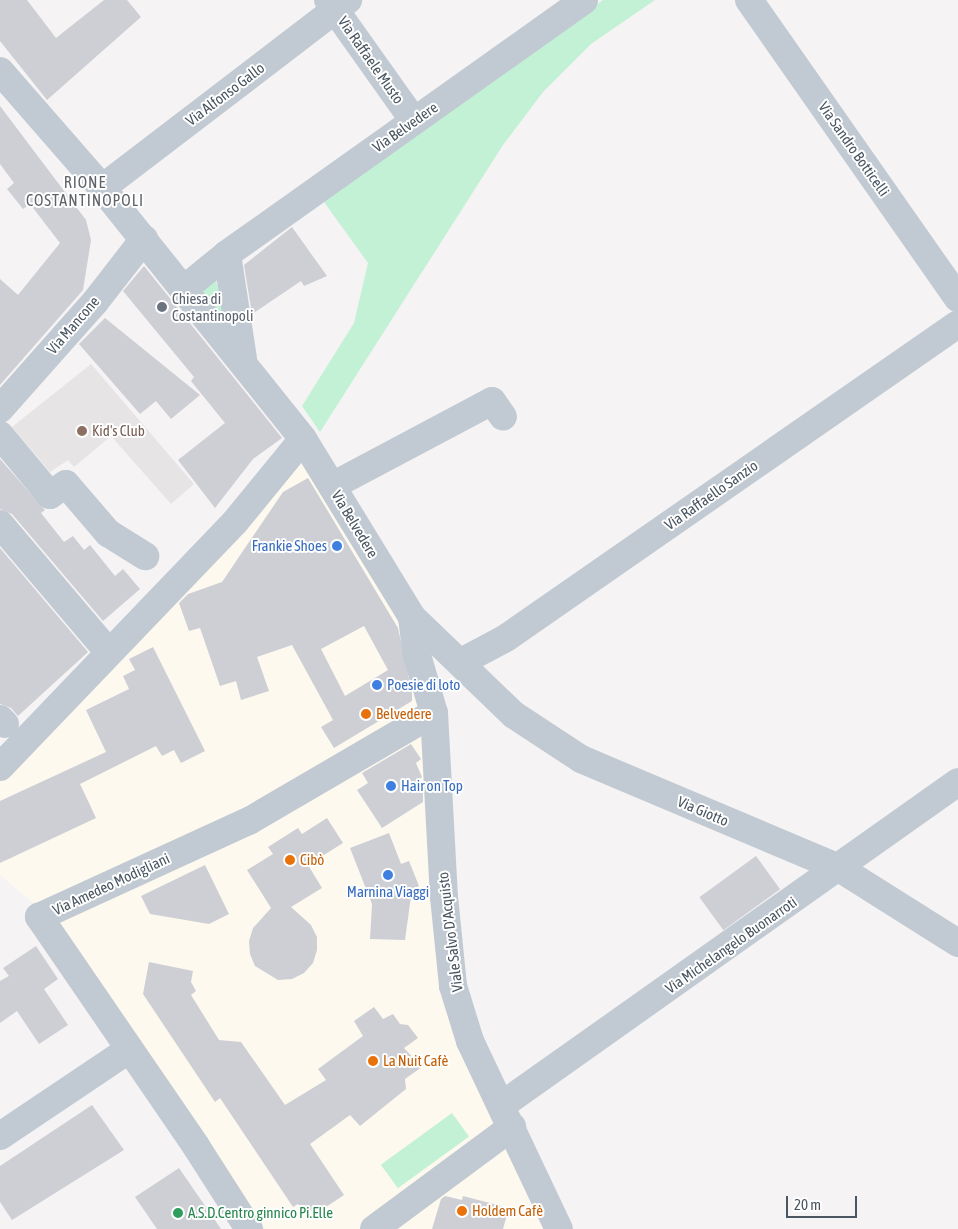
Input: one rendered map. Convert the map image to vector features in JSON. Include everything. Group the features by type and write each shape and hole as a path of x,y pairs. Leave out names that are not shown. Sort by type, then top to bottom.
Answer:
{"street":[{"name":"Via Belvedere","path":"412,617 303,439 243,360 184,290 227,254 584,0"},
{"name":"Via Sandro Botticelli","path":"749,0 958,298"},
{"name":"Via Raffaele Musto","path":"337,3 414,121"},
{"name":"Via Alfonso Gallo","path":"102,188 337,3"},
{"path":"0,71 102,188 184,290"},
{"name":"Via Mancone","path":"0,409 95,302 144,239"},
{"name":"Via Belvedere","path":"227,254 243,360"},
{"name":"Via Raffaello Sanzio","path":"461,662 514,632 958,324"},
{"path":"332,486 492,401 503,417"},
{"path":"0,435 50,495 66,484 108,533 145,556"},
{"path":"0,767 235,522 303,439"},
{"path":"0,524 101,643"},
{"name":"Via Giotto","path":"412,617 514,715 581,759 839,868 958,943"},
{"name":"Viale Salvo D'Acquisto","path":"412,617 417,655 434,713 444,897 453,986 470,1041 559,1229"},
{"name":"Via Amedeo Modigliani","path":"249,1229 130,1049 39,917 249,821 434,713"},
{"name":"Via Michelangelo Buonarroti","path":"374,1229 507,1116 839,868 958,782"},
{"path":"0,1136 130,1049"}],"shaded area":[{"name":"Kid's Club","path":"91,364 194,484 171,504 111,436 74,467 68,460 50,472 12,427"},
{"path":"308,457 414,651 477,1083 543,1229 265,1229 61,926 0,875 0,775"}],"green space":[{"path":"603,0 655,0 591,44 543,92 503,145 320,432 302,406 354,323 368,263 324,202"},
{"path":"215,276 230,335 192,293"},
{"path":"452,1113 469,1136 398,1188 381,1165"}],"building":[{"path":"0,0 27,0 56,38 104,0 127,0 141,17 47,100 0,41"},
{"path":"0,106 86,220 91,240 83,290 0,385 0,279 18,295 60,243 30,204 23,209 7,189 14,183 0,164"},
{"path":"292,227 327,276 304,286 301,281 252,314 244,265"},
{"path":"144,266 282,438 253,459 215,508 178,460 225,423 191,381 194,377 123,291"},
{"path":"105,318 200,395 171,419 156,401 140,414 79,344"},
{"path":"0,459 45,510 41,513 64,542 73,536 84,550 90,545 115,576 123,569 140,589 103,621 12,514 0,509"},
{"path":"308,478 398,628 412,692 412,701 334,748 321,727 333,720 292,645 257,657 269,691 241,700 236,681 220,686 200,628 189,631 179,603 188,594 222,582 283,492","holes":["364,626 388,670 345,696 321,649"]},
{"path":"0,548 88,652 18,716 11,708 0,704"},
{"path":"153,647 205,751 181,763 174,750 162,756 156,746 80,784 96,818 0,863 0,801 106,752 86,710 129,689 123,676 135,670 129,659"},
{"name":"Hair on Top","path":"411,744 421,759 416,763 422,777 416,782 423,793 423,802 382,828 357,790 368,783 362,773"},
{"path":"327,818 343,843 308,865 322,888 291,907 311,925 317,937 317,950 313,963 304,973 292,979 278,980 255,966 250,954 249,941 253,928 271,908 247,870 273,854 268,847 298,828 302,834"},
{"name":"Marnina Viaggi","path":"389,833 401,864 409,861 419,886 412,889 405,940 370,939 372,904 350,848"},
{"path":"756,856 780,889 723,930 699,897"},
{"path":"205,865 229,914 209,924 150,914 141,896"},
{"path":"36,946 58,979 44,989 68,1025 39,1044 17,1011 0,1023 0,981 9,976 3,968"},
{"path":"149,962 193,971 191,982 196,991 191,995 219,1040 241,1042 285,1105 326,1080 318,1069 363,1036 354,1021 374,1007 383,1019 393,1014 400,1024 408,1025 418,1038 404,1048 422,1067 405,1079 406,1089 360,1126 350,1115 310,1144 344,1195 314,1215 309,1208 304,1211 298,1204 293,1207 220,1098 215,1102 143,994"},
{"path":"92,1105 124,1150 12,1220 0,1202 0,1166"},
{"name":"A.S.D.Centro ginnico Pi.Elle","path":"179,1168 221,1229 157,1229 135,1197"},
{"name":"Holdem Cafè","path":"445,1196 462,1200 463,1196 509,1208 503,1229 432,1229 441,1199"}],"place":[{"name":"Chiesa di Costantinopoli","path":"162,307"},
{"name":"Kid's Club","path":"82,431"},
{"name":"Frankie Shoes","path":"337,546"},
{"name":"Poesie di loto","path":"377,685"},
{"name":"Belvedere","path":"366,714"},
{"name":"Hair on Top","path":"391,786"},
{"name":"Cibò","path":"290,860"},
{"name":"Marnina Viaggi","path":"388,875"},
{"name":"La Nuit Cafè","path":"373,1061"},
{"name":"Holdem Cafè","path":"462,1211"},
{"name":"A.S.D.Centro ginnico Pi.Elle","path":"178,1213"}],"district":[{"name":"RIONE COSTANTINOPOLI","path":"85,191"}]}
